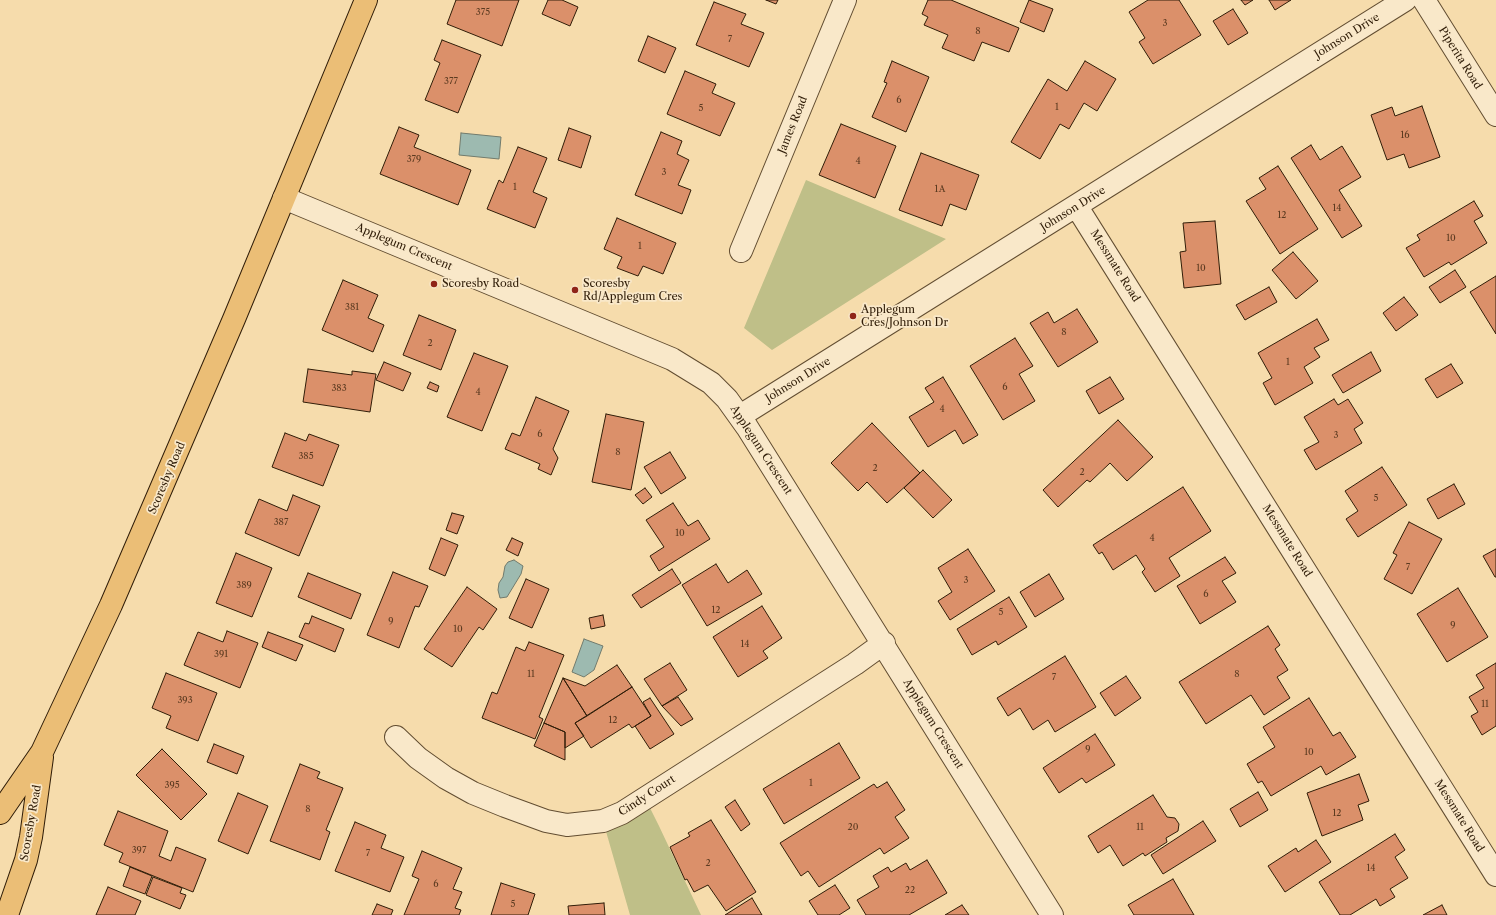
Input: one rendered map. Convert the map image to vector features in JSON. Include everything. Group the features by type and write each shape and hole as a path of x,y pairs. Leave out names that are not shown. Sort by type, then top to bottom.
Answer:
{"main road":[{"name":"Scoresby Road","path":"0,813 42,752 152,514 366,0"},
{"name":"Scoresby Road","path":"7,915 29,845 42,752"}],"street":[{"name":"James Road","path":"741,251 845,0"},
{"name":"Johnson Drive","path":"740,416 1405,0"},
{"name":"Piperita Road","path":"1424,0 1496,115"},
{"name":"Applegum Crescent","path":"284,198 672,359 711,382 740,416 884,643 1052,915"},
{"name":"Messmate Road","path":"1077,206 1496,875"},
{"name":"Cindy Court","path":"396,737 418,758 446,778 473,793 505,806 546,821 567,825 603,821 622,813 855,664 884,643"}],"green space":[{"path":"806,180 946,239 772,350 744,328"},
{"path":"645,798 701,915 630,915 603,821"}],"water":[{"path":"461,133 501,137 499,159 459,155"},
{"path":"514,560 523,566 521,574 507,597 500,598 498,590 499,583 503,577 505,566 508,562"},
{"path":"584,639 603,646 594,670 584,677 572,672"}],"building":[{"path":"456,0 519,0 502,46 447,24"},
{"path":"548,0 562,0 578,7 570,26 542,14"},
{"path":"766,0 778,0 776,4"},
{"path":"928,0 951,0 1019,28 1009,52 982,42 974,61 942,48 948,35 924,25 928,17 922,14"},
{"path":"1029,0 1053,9 1044,32 1020,22"},
{"path":"1148,0 1179,0 1201,35 1153,64 1139,42 1145,38 1129,12"},
{"path":"1241,0 1253,0 1245,5"},
{"path":"1269,0 1291,0 1275,10"},
{"path":"714,2 746,14 741,24 764,33 749,67 696,45"},
{"path":"1233,9 1248,33 1228,45 1213,21"},
{"path":"648,36 676,48 665,73 638,61"},
{"path":"442,40 481,55 458,113 425,100 440,63 434,60"},
{"path":"892,61 929,77 906,132 872,117 887,83 884,82"},
{"path":"1085,61 1116,79 1097,111 1084,103 1069,129 1060,124 1040,159 1011,142 1048,79 1067,91"},
{"path":"685,71 716,84 712,93 735,103 720,136 667,114"},
{"path":"1422,106 1440,157 1409,168 1404,154 1387,160 1371,115 1392,107 1395,116"},
{"path":"841,124 896,146 875,198 819,175"},
{"path":"399,127 419,135 414,147 471,170 458,205 380,174"},
{"path":"569,128 591,136 581,168 558,160"},
{"path":"661,132 682,141 677,154 689,160 678,185 691,190 682,214 635,195"},
{"path":"1311,145 1320,160 1342,146 1361,177 1339,190 1362,226 1342,238 1291,158"},
{"path":"518,147 547,158 533,192 547,198 535,228 487,209 499,180 503,183"},
{"path":"921,153 979,175 966,210 950,204 942,226 899,210"},
{"path":"1278,166 1318,229 1280,254 1246,201 1266,189 1259,178"},
{"path":"1474,201 1483,216 1474,221 1487,243 1451,265 1449,262 1424,277 1406,248 1420,240 1417,235"},
{"path":"617,218 676,243 663,274 643,266 638,276 617,268 622,257 604,249"},
{"path":"1215,221 1221,284 1184,288 1180,252 1186,251 1183,223"},
{"path":"1293,252 1318,281 1296,299 1272,270"},
{"path":"1455,270 1466,287 1440,303 1429,287"},
{"path":"1496,276 1496,334 1470,292"},
{"path":"343,280 378,295 368,318 384,325 373,352 322,330"},
{"path":"1269,287 1277,302 1245,320 1236,305"},
{"path":"1404,297 1418,315 1396,331 1383,313"},
{"path":"1077,309 1098,342 1058,367 1030,323 1048,312 1054,323"},
{"path":"419,315 456,330 441,370 403,355"},
{"path":"1317,319 1329,340 1314,348 1320,357 1304,367 1313,383 1275,405 1263,383 1272,378 1258,353"},
{"path":"1015,338 1033,366 1019,374 1035,401 1003,420 970,366"},
{"path":"1371,352 1381,371 1343,393 1332,375"},
{"path":"474,353 508,366 482,431 447,417"},
{"path":"384,362 411,373 403,391 376,380"},
{"path":"1451,364 1463,383 1437,398 1425,379"},
{"path":"308,369 352,375 352,371 376,374 370,412 303,402"},
{"path":"943,377 978,435 963,444 955,430 928,447 909,417 934,402 925,388"},
{"path":"1110,377 1124,399 1099,414 1086,391"},
{"path":"430,382 439,386 437,392 427,388"},
{"path":"536,397 569,411 553,449 558,458 551,475 538,469 540,464 505,449 512,433 520,436"},
{"path":"1334,399 1338,405 1348,399 1363,423 1354,429 1362,443 1316,470 1304,450 1319,442 1304,417"},
{"path":"606,414 644,422 631,490 592,482"},
{"path":"1118,420 1153,457 1127,481 1110,463 1090,482 1087,480 1058,507 1043,490"},
{"path":"872,423 920,473 887,503 867,482 858,491 831,463"},
{"path":"285,433 306,441 309,434 339,445 323,486 272,467"},
{"path":"670,452 686,478 661,494 644,467"},
{"path":"1382,467 1407,505 1358,537 1346,519 1358,511 1345,491"},
{"path":"923,470 952,500 933,518 904,488"},
{"path":"1454,484 1465,504 1438,519 1427,499"},
{"path":"1183,487 1211,531 1169,558 1180,576 1155,592 1142,572 1145,569 1136,555 1113,570 1102,552 1099,554 1093,545"},
{"path":"645,488 652,497 643,504 635,495"},
{"path":"293,495 320,506 299,556 245,533 259,499 287,511"},
{"path":"673,503 688,526 698,520 710,539 659,571 650,556 664,547 646,520"},
{"path":"452,513 464,516 457,534 446,530"},
{"path":"1409,522 1442,539 1412,594 1384,579 1397,555 1393,553"},
{"path":"441,538 458,545 445,576 429,569"},
{"path":"512,538 523,543 518,556 506,550"},
{"path":"968,549 995,591 950,620 938,601 952,592 938,568"},
{"path":"1496,549 1496,577 1495,577 1483,556"},
{"path":"236,553 272,568 252,617 216,603"},
{"path":"1225,557 1236,573 1222,581 1236,602 1200,624 1177,586"},
{"path":"716,564 728,583 747,570 762,594 707,626 682,585"},
{"path":"672,569 681,583 641,608 632,595"},
{"path":"393,572 428,586 419,607 415,606 399,648 367,635"},
{"path":"308,573 361,594 351,619 298,597"},
{"path":"1049,574 1064,599 1035,617 1020,592"},
{"path":"526,579 549,589 532,628 509,618"},
{"path":"467,587 497,609 483,630 479,627 452,667 424,649"},
{"path":"1458,588 1488,637 1447,662 1417,614"},
{"path":"1009,597 1027,627 998,645 996,641 972,655 957,629"},
{"path":"762,606 782,638 763,651 768,658 738,677 713,637"},
{"path":"603,615 605,626 591,629 589,618"},
{"path":"312,616 344,629 335,652 299,637 305,623 309,624"},
{"path":"1268,626 1280,645 1275,649 1288,670 1277,677 1290,698 1264,715 1251,695 1206,724 1179,682"},
{"path":"227,631 258,643 240,688 184,665 198,632 223,642"},
{"path":"268,632 303,645 296,661 262,647"},
{"path":"529,642 564,655 539,717 543,719 535,739 482,718 492,692 497,694 516,647 525,651"},
{"path":"1065,656 1096,707 1055,732 1048,720 1033,730 1020,708 1008,716 997,698"},
{"path":"670,663 687,690 662,706 644,679"},
{"path":"1496,663 1496,726 1482,735 1471,716 1478,712 1469,697 1484,688 1476,675"},
{"path":"617,665 632,687 587,716 563,678 585,686"},
{"path":"166,673 217,693 198,741 166,728 171,716 152,708"},
{"path":"1126,676 1141,698 1115,716 1100,693"},
{"path":"563,678 587,716 575,723 584,736 565,748 565,732 544,723"},
{"path":"632,687 651,716 632,728 629,724 591,748 575,723"},
{"path":"678,697 693,719 681,726 662,706"},
{"path":"650,698 674,734 650,749 635,726 651,716 643,702"},
{"path":"1309,698 1333,736 1340,732 1356,757 1326,775 1321,766 1271,796 1262,781 1258,783 1247,764 1275,747 1263,727"},
{"path":"544,723 565,732 565,760 534,746"},
{"path":"1095,734 1115,765 1086,783 1082,778 1059,793 1043,768"},
{"path":"839,743 860,778 784,824 763,789"},
{"path":"214,744 244,756 237,774 207,762"},
{"path":"162,749 207,794 181,820 136,775"},
{"path":"300,764 320,772 317,778 343,788 326,830 330,832 320,860 270,841"},
{"path":"1359,774 1369,801 1358,805 1363,820 1322,836 1307,793"},
{"path":"887,782 905,810 895,817 909,838 884,854 880,848 819,887 808,871 801,876 780,843 874,784 877,788"},
{"path":"1258,792 1268,810 1240,827 1230,809"},
{"path":"238,793 268,806 248,854 218,841"},
{"path":"1153,795 1167,817 1175,818 1179,824 1178,831 1166,838 1167,842 1145,856 1143,853 1123,866 1110,845 1098,853 1088,836"},
{"path":"735,800 750,824 741,831 725,807"},
{"path":"118,811 168,831 159,856 171,861 176,847 206,859 193,892 119,862 123,853 104,845"},
{"path":"711,820 756,892 726,911 708,885 694,892 687,879 685,880 670,847 690,836 688,833"},
{"path":"1203,821 1216,841 1163,874 1151,855"},
{"path":"355,822 386,835 381,848 404,857 390,892 335,871"},
{"path":"1395,834 1405,850 1395,857 1408,878 1390,889 1395,897 1380,906 1376,899 1350,915 1340,915 1319,882"},
{"path":"1316,840 1331,862 1285,892 1268,866 1296,848 1298,852"},
{"path":"422,851 462,868 453,889 462,892 455,908 461,910 459,915 404,915 419,879 412,876"},
{"path":"927,860 947,893 909,915 866,915 857,900 879,887 873,876 888,867 891,872 906,863 910,870"},
{"path":"130,867 152,876 145,894 123,886"},
{"path":"153,877 182,888 180,893 186,895 180,909 146,895"},
{"path":"1173,879 1194,915 1134,915 1128,905"},
{"path":"501,883 535,894 528,915 491,915"},
{"path":"835,885 850,908 839,915 818,915 809,901"},
{"path":"108,887 141,901 135,915 96,915"},
{"path":"752,898 762,915 725,915"},
{"path":"604,903 605,915 569,915 568,906"},
{"path":"377,904 393,910 391,915 372,915"},
{"path":"962,905 969,915 945,915"},
{"path":"1442,905 1447,915 1423,915"}],"place":[{"name":"Scoresby Road","path":"434,284"},
{"name":"Scoresby Rd/Applegum Cres","path":"575,290"},
{"name":"Applegum Cres/Johnson Dr","path":"853,316"}]}
